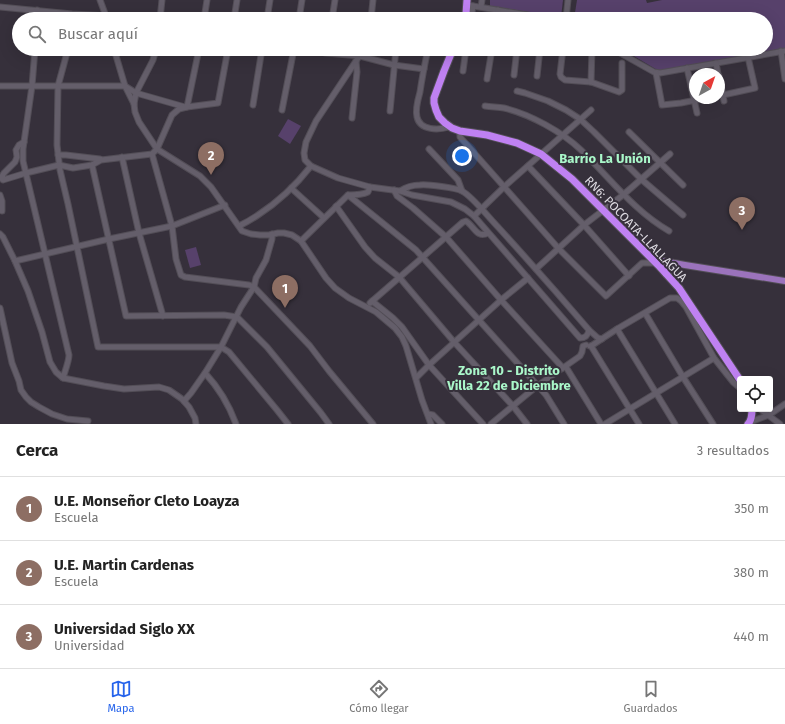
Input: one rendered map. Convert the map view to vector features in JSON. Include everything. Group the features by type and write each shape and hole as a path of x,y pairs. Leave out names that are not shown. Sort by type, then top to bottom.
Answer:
{"highway":[{"name":"RN6: POCOATA-LLALLAGUA","path":"450,56 434,98 434,103 439,117 450,127 460,131 487,135 517,143 541,154 572,179 666,273 683,294 737,376"},
{"path":"666,273 665,270 671,262"},
{"path":"749,423 751,412"}],"main road":[{"path":"654,261 671,262 785,281"}],"street":[{"path":"100,0 104,12"},
{"path":"161,12 162,0"},
{"path":"205,12 207,0"},
{"path":"235,12 237,0"},
{"path":"268,12 270,0"},
{"path":"300,12 302,0"},
{"path":"333,12 335,0"},
{"path":"372,12 373,0"},
{"path":"481,7 482,0"},
{"path":"567,12 568,0"},
{"path":"469,3 506,12"},
{"path":"0,7 49,12"},
{"path":"773,53 783,51 785,79"},
{"path":"34,56 32,86 23,149 23,161 70,355 63,378"},
{"path":"66,56 58,86 57,145 59,165 98,347 221,347 229,352 288,424"},
{"path":"116,56 125,86 134,104"},
{"path":"154,56 136,93 134,104 139,122 157,149 200,176 211,187 242,231 260,235 278,233 292,235 301,241 326,278 335,288 349,298 376,312 395,328 402,337 406,346 422,400 431,424"},
{"path":"186,107 197,56"},
{"path":"58,155 101,160 152,154 157,149 172,115 186,107 218,103 227,56"},
{"path":"253,105 261,56"},
{"path":"282,110 293,56"},
{"path":"424,69 394,65 360,56 316,121 306,142 304,153 305,160 311,166 338,178 370,187 400,191 412,195 451,202 465,209 474,216 580,338 589,345 639,424"},
{"path":"390,111 395,56"},
{"path":"427,56 417,105 417,118 421,124 427,128 441,129 450,127"},
{"path":"463,71 465,56"},
{"path":"487,79 491,56"},
{"path":"514,75 517,56"},
{"path":"537,76 539,56"},
{"path":"561,56 560,74 565,80 591,82 619,92 622,90 622,64"},
{"path":"591,82 592,56"},
{"path":"626,56 656,73 754,56"},
{"path":"725,95 755,88 748,57"},
{"path":"352,118 357,72 356,61"},
{"path":"716,63 717,68"},
{"path":"687,68 689,77"},
{"path":"656,73 662,106 689,102"},
{"path":"0,86 125,86 136,93 186,107"},
{"path":"518,91 548,101 580,119 641,179 683,215"},
{"path":"695,104 697,112"},
{"path":"485,106 504,108 526,116 541,122 562,135 580,150 623,195 645,215 659,226 669,231"},
{"path":"474,216 505,186 590,110"},
{"path":"460,131 460,137 560,249 606,296 630,276 642,263 654,261"},
{"path":"629,132 683,185"},
{"path":"24,142 18,145 15,162 4,173 1,179 7,180 26,173 59,165 73,168 92,165 101,160"},
{"path":"429,149 458,180 462,191"},
{"path":"152,154 172,226 176,259 181,275 185,277 249,285 254,287 310,346 373,424"},
{"path":"536,269 560,249 584,225 623,195 670,154"},
{"path":"122,157 139,233 163,316"},
{"path":"92,165 126,316 224,315 237,317 267,347 329,424"},
{"path":"239,226 270,207 291,188 311,166"},
{"path":"528,166 630,276"},
{"path":"400,191 410,186 421,184 455,188 462,191 481,209 536,269 589,330 598,338 602,339"},
{"path":"301,241 348,195 366,193 370,187"},
{"path":"291,188 324,218"},
{"path":"394,190 397,196 446,237 501,300 564,367 601,424"},
{"path":"0,195 2,210"},
{"path":"348,195 423,257 546,395 564,424"},
{"path":"15,261 172,226 225,206"},
{"path":"336,206 365,247 375,258 399,277 454,342 513,406 527,424"},
{"path":"366,307 399,277 466,221 478,233 484,235 488,233"},
{"path":"0,234 15,261 28,291 36,311 50,362 56,372 63,378 104,386 124,389 159,387 169,390 184,400 192,412 196,424"},
{"path":"184,400 191,393 205,373 254,287 256,278 266,260 272,234"},
{"path":"416,378 428,365 528,278"},
{"path":"491,424 537,386 580,356 583,346 602,339 670,298 677,298 686,307 714,358 737,385"},
{"path":"372,301 402,327 428,365 483,424"},
{"path":"0,308 12,364 23,393 31,402 52,414 67,419 88,421"},
{"path":"645,313 712,424"},
{"path":"580,338 587,336 589,330"},
{"path":"617,330 676,424"},
{"path":"605,424 714,358"},
{"path":"205,373 212,380 224,398 236,424"},
{"path":"749,423 769,415 785,404"},
{"path":"764,412 780,424"},
{"path":"428,414 433,415 442,424"}],"shaded area":[{"path":"490,0 563,0 562,12 529,12 490,6"},
{"path":"577,0 646,0 647,3 662,0 785,0 785,48 773,50 773,12 575,12"},
{"path":"634,56 741,56 659,71"},
{"path":"288,119 301,126 290,144 278,136"},
{"path":"196,247 201,265 190,268 185,250"}],"place":[{"name":"U.E. Martin Cardenas","path":"211,175"},
{"name":"Universidad Siglo XX","path":"742,230"},
{"name":"U.E. Monseñor Cleto Loayza","path":"285,308"}],"district":[{"name":"Barrio La Unión","path":"605,158"},
{"name":"Zona 10 - Distrito Villa 22 de Diciembre","path":"509,378"}]}
